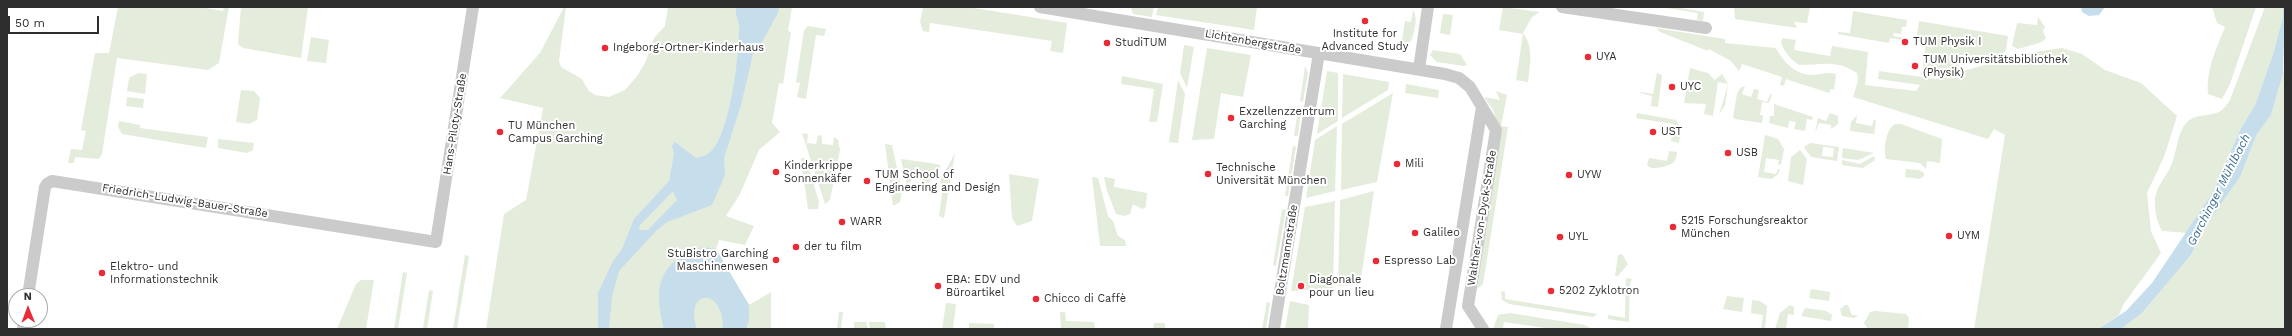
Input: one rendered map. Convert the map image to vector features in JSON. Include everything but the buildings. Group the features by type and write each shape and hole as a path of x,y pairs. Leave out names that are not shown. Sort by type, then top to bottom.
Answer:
{"street":[{"name":"Hans-Piloty-Straße","path":"436,242 473,7"},
{"name":"Lichtenbergstraße","path":"1040,7 1419,69 1455,76 1464,81"},
{"path":"1419,69 1428,7"},
{"path":"1562,7 1706,28"},
{"name":"Boltzmannstraße","path":"1274,329 1319,53"},
{"name":"Walther-von-Dyck-Straße","path":"1464,81 1474,92 1496,130 1468,306 1483,329"},
{"name":"Walther-von-Dyck-Straße","path":"1446,329 1482,107"},
{"name":"Friedrich-Ludwig-Bauer-Straße","path":"29,288 45,187 52,181 436,242"}],"green space":[{"path":"118,7 200,7 223,11 224,7 229,7 219,63 208,70 117,58 102,154 99,159 75,157 74,163 68,163 71,149 82,150 86,131 81,130 95,53 109,53"},
{"path":"241,7 308,7 301,58 243,48 238,44"},
{"path":"564,7 566,7 559,61 561,67 582,79 589,91 595,95 609,97 625,90 637,76 645,63 654,38 665,26 668,7 792,7 788,31 791,32 783,84 779,83 772,123 780,132 759,150 740,194 726,216 754,226 745,245 719,240 716,249 749,305 771,292 771,329 486,329 504,214 526,200 543,108 500,98 540,53"},
{"path":"923,7 968,7 1067,23 1063,53 1050,51 1052,41 930,23 929,32 923,31 920,22"},
{"path":"1154,7 1152,17 1133,14 1131,8"},
{"path":"1158,7 1257,7 1254,30 1156,15"},
{"path":"1503,7 1540,12 1532,17 1523,33 1529,44 1530,50 1528,82 1516,80 1523,34 1499,30"},
{"path":"1660,7 1675,7 1704,12 1703,21 1697,20 1698,13"},
{"path":"1734,7 1810,7 1807,23 1794,22 1797,28 1735,19"},
{"path":"2212,7 2256,7 2230,84 2222,99 2208,94 2210,68 2225,27 2217,23"},
{"path":"2265,7 2283,7 2283,17 2273,54 2256,103 2240,130 2213,192 2187,233 2162,231 2156,215 2155,198 2159,186 2168,172 2172,162 2181,131 2191,119 2199,116 2214,114 2222,110 2230,100"},
{"path":"1413,10 1416,20 1414,33 1408,46 1400,53 1405,21 1411,22"},
{"path":"1853,11 1907,20 1906,27 1902,27 1901,34 1894,33 1893,36 1904,38 1903,40 1890,38 1889,43 1838,34 1838,32 1850,33"},
{"path":"1443,14 1453,15 1450,35 1440,33"},
{"path":"2038,17 2045,27 2043,31 2046,38 2042,42 2018,49 2012,46 2017,23 2037,25"},
{"path":"1919,21 2008,36 2006,50 2004,53 1942,71 1922,72 1926,43 1916,42"},
{"path":"808,26 826,29 824,36 816,35 806,99 797,97 800,83 796,82 804,30"},
{"path":"1656,28 1725,39 1725,43 1776,48 1782,58 1800,73 1812,75 1827,73 1836,74 1834,90 1831,89 1829,93 1786,79 1784,86 1780,85 1782,77 1742,64 1739,71 1731,61 1709,49 1708,51 1660,32"},
{"path":"311,37 329,40 326,63 307,61"},
{"path":"1783,38 1796,40 1794,50 1830,56 1832,46 1868,52 1865,85 1916,91 1920,85 1878,79 1879,71 1936,79 1991,63 2024,56 2028,53 2062,48 2082,54 2105,70 2141,83 2177,116 2164,157 2147,193 2151,231 2161,253 2123,305 2119,315 2098,329 1974,329 2005,135 1994,129 1988,139 1853,97 1858,81 1857,73 1835,64 1799,65 1790,58 1782,46 1781,42"},
{"path":"1184,45 1194,47 1187,88 1180,73"},
{"path":"1207,48 1251,55 1243,97 1221,93 1214,139 1192,140"},
{"path":"1433,50 1460,54 1467,65 1464,66 1437,62 1430,55"},
{"path":"2285,57 2285,329 2121,329 2142,313 2191,255 2203,230 2240,177 2257,134 2271,115 2283,74"},
{"path":"1305,66 1308,73 1303,102 1300,101"},
{"path":"1690,68 1708,73 1715,80 1722,74 1728,84 1718,82 1713,116 1704,114 1706,104 1684,103"},
{"path":"1327,71 1338,73 1338,121 1317,134"},
{"path":"138,73 147,74 145,94 127,91 129,78"},
{"path":"1657,73 1662,75 1658,107 1651,106 1652,96 1640,93 1653,94"},
{"path":"1343,74 1389,82 1388,90 1342,118"},
{"path":"1122,76 1163,84 1157,122 1149,122 1154,89 1121,84"},
{"path":"1178,80 1185,94 1178,143 1169,142"},
{"path":"1406,84 1439,90 1438,98 1405,93"},
{"path":"1728,84 1725,105 1719,115"},
{"path":"1745,86 1742,94 1751,97 1754,89 1759,90 1757,99 1767,102 1770,94 1772,94 1769,103 1762,102 1760,115 1763,115 1762,123 1735,119 1733,117 1737,94 1740,88"},
{"path":"241,90 254,91 260,98 257,120 249,124 236,122"},
{"path":"1496,91 1507,95 1501,126 1508,127 1483,284 1477,289 1498,126 1493,110 1484,97 1500,100"},
{"path":"1393,93 1377,182 1341,190 1342,124"},
{"path":"127,97 144,99 143,108 126,106"},
{"path":"1774,104 1813,117 1812,120 1807,119 1805,131 1794,129 1796,122 1789,121 1788,128 1769,123 1770,116 1774,116"},
{"path":"1298,110 1301,111 1298,136 1294,136"},
{"path":"1637,113 1676,120 1681,129 1679,143 1671,141 1673,124 1636,118"},
{"path":"1830,113 1838,116 1838,124 1831,129 1831,125 1819,123 1815,133 1818,118 1826,121"},
{"path":"1857,115 1856,123 1872,126 1874,119 1876,121 1874,134 1850,131 1851,122"},
{"path":"119,121 140,125 140,128 208,137 206,148 122,134 118,127"},
{"path":"1895,124 1901,124 1942,139 1940,163 1927,161 1926,169 1920,163 1886,159 1885,150 1887,135 1889,130"},
{"path":"1337,126 1335,191 1306,198 1315,140"},
{"path":"802,133 808,134 807,143 816,144 818,135 822,136 822,144 833,145 834,137 838,140 840,150 830,200 825,204"},
{"path":"1765,135 1778,139 1784,149 1781,165 1778,164 1779,160 1766,158 1764,172 1776,174 1778,169 1780,169 1778,174 1772,179 1758,177"},
{"path":"218,139 254,143 253,150 247,153 218,148"},
{"path":"1810,143 1839,147 1837,161 1811,157 1804,147","holes":["1823,147 1834,148 1833,157 1822,156"]},
{"path":"885,144 892,145 902,191 900,202 893,206"},
{"path":"1293,146 1296,147 1288,196 1285,196"},
{"path":"1843,148 1874,153 1858,160 1842,158"},
{"path":"1800,150 1807,159 1803,185 1788,181 1791,157"},
{"path":"1669,151 1677,152 1674,162 1669,165 1654,168 1647,165 1649,158 1667,161"},
{"path":"955,153 944,218 939,216 942,195 940,181"},
{"path":"1874,156 1875,160 1863,168 1842,165 1842,160 1860,164"},
{"path":"801,158 806,158 819,202 818,209 808,209"},
{"path":"901,159 937,164 941,166 923,190 924,186 920,176 914,177 907,186"},
{"path":"1906,169 1919,170 1924,173 1924,176 1920,179 1905,177"},
{"path":"1009,174 1039,179 1032,221 1017,226 1012,218"},
{"path":"1092,177 1098,178 1108,216 1113,221 1118,236 1125,240 1126,246 1100,246"},
{"path":"1104,177 1115,179 1114,187 1147,193 1146,207 1142,209 1133,204 1130,214 1124,216 1116,214 1107,191"},
{"path":"1374,191 1360,285 1338,286 1340,200"},
{"path":"1335,201 1333,288 1291,291 1305,207"},
{"path":"1282,209 1286,210 1276,266 1273,265"},
{"path":"1622,254 1628,264 1618,276 1615,276 1618,255"},
{"path":"465,255 469,256 457,329 453,329"},
{"path":"403,272 407,273 398,329 394,329"},
{"path":"1626,278 1632,279 1629,322 1608,319 1608,315 1625,318"},
{"path":"361,280 374,280 366,329 337,329 356,284"},
{"path":"1811,289 1830,292 1829,301 1809,298"},
{"path":"429,290 433,291 427,329 423,329"},
{"path":"1501,291 1505,292 1505,299 1598,314 1593,317 1509,304 1502,300"},
{"path":"1727,296 1744,298 1742,312 1723,309"},
{"path":"1752,300 1760,301 1767,306 1765,329 1761,329 1763,315 1751,313"},
{"path":"1290,301 1309,305 1308,329 1285,329"},
{"path":"1267,302 1270,303 1266,329 1262,329"},
{"path":"946,303 956,304 953,329 942,329"},
{"path":"1790,305 1794,307 1794,315 1788,314 1786,329 1775,329 1780,313"},
{"path":"1845,305 1848,305 1852,315 1858,315 1854,318 1842,316 1840,309"},
{"path":"1805,308 1826,311 1832,315 1831,321 1801,316"},
{"path":"1875,311 1906,314 1909,318 1908,329 1868,329 1864,323 1870,312"},
{"path":"839,312 843,312 841,329 837,329"},
{"path":"1060,312 1065,312 1066,321 1094,322 1095,329 1061,329"},
{"path":"1510,313 1585,325 1592,329 1552,329 1504,322 1503,329 1493,329 1498,315"},
{"path":"854,322 866,322 868,329 854,329"},
{"path":"869,322 885,322 886,329 870,329"},
{"path":"969,323 994,324 994,329 969,329"},
{"path":"1154,323 1165,323 1165,329 1153,329"}],"water":[{"path":"736,7 779,7 778,13 762,42 753,54 741,105 724,158 725,175 712,205 667,222 657,230 619,271 612,296 609,329 598,329 598,293 613,261 622,249 634,219 669,181 674,154 672,146 675,142 696,158 708,154 716,146 722,132 728,114 738,54 739,25","holes":["673,191 677,200 648,230 639,230 640,225"]},
{"path":"2081,7 2105,7 2099,15 2089,16 2082,12"},
{"name":"Garchinger Mühlbach","path":"2283,7 2285,7 2283,74 2271,115 2257,134 2240,177 2203,230 2191,255 2142,313 2121,329 2098,329 2126,311 2152,283 2213,192 2240,130 2256,103 2273,54 2283,17"},
{"path":"703,247 716,249 749,305 749,320 746,329 723,329 722,315 717,305 712,300 705,298 699,300 695,306 694,316 697,329 664,329 659,300 662,278 668,268 676,260"}],"place":[{"name":"Institute for Advanced Study","path":"1365,21"},
{"name":"TUM Physik I","path":"1905,42"},
{"name":"StudiTUM","path":"1107,43"},
{"name":"Ingeborg-Ortner-Kinderhaus","path":"605,48"},
{"name":"UYA","path":"1588,57"},
{"name":"TUM Universitätsbibliothek (Physik)","path":"1915,66"},
{"name":"UYC","path":"1672,87"},
{"name":"Exzellenzzentrum Garching","path":"1231,118"},
{"name":"TU München Campus Garching","path":"500,132"},
{"name":"UST","path":"1653,132"},
{"name":"USB","path":"1728,153"},
{"name":"Mili","path":"1397,164"},
{"name":"Kinderkrippe Sonnenkäfer","path":"776,172"},
{"name":"Technische Universität München","path":"1208,174"},
{"name":"UYW","path":"1569,175"},
{"name":"TUM School of Engineering and Design","path":"867,181"},
{"name":"WARR","path":"842,222"},
{"name":"5215 Forschungsreaktor München","path":"1673,227"},
{"name":"Galileo","path":"1415,233"},
{"name":"UYM","path":"1949,236"},
{"name":"UYL","path":"1560,237"},
{"name":"der tu film","path":"796,247"},
{"name":"StuBistro Garching Maschinenwesen","path":"776,260"},
{"name":"Espresso Lab","path":"1376,261"},
{"name":"Elektro- und Informationstechnik","path":"102,273"},
{"name":"EBA: EDV und Büroartikel","path":"938,286"},
{"name":"Diagonale pour un lieu","path":"1301,286"},
{"name":"5202 Zyklotron","path":"1551,291"},
{"name":"Chicco di Caffè","path":"1036,299"}]}
